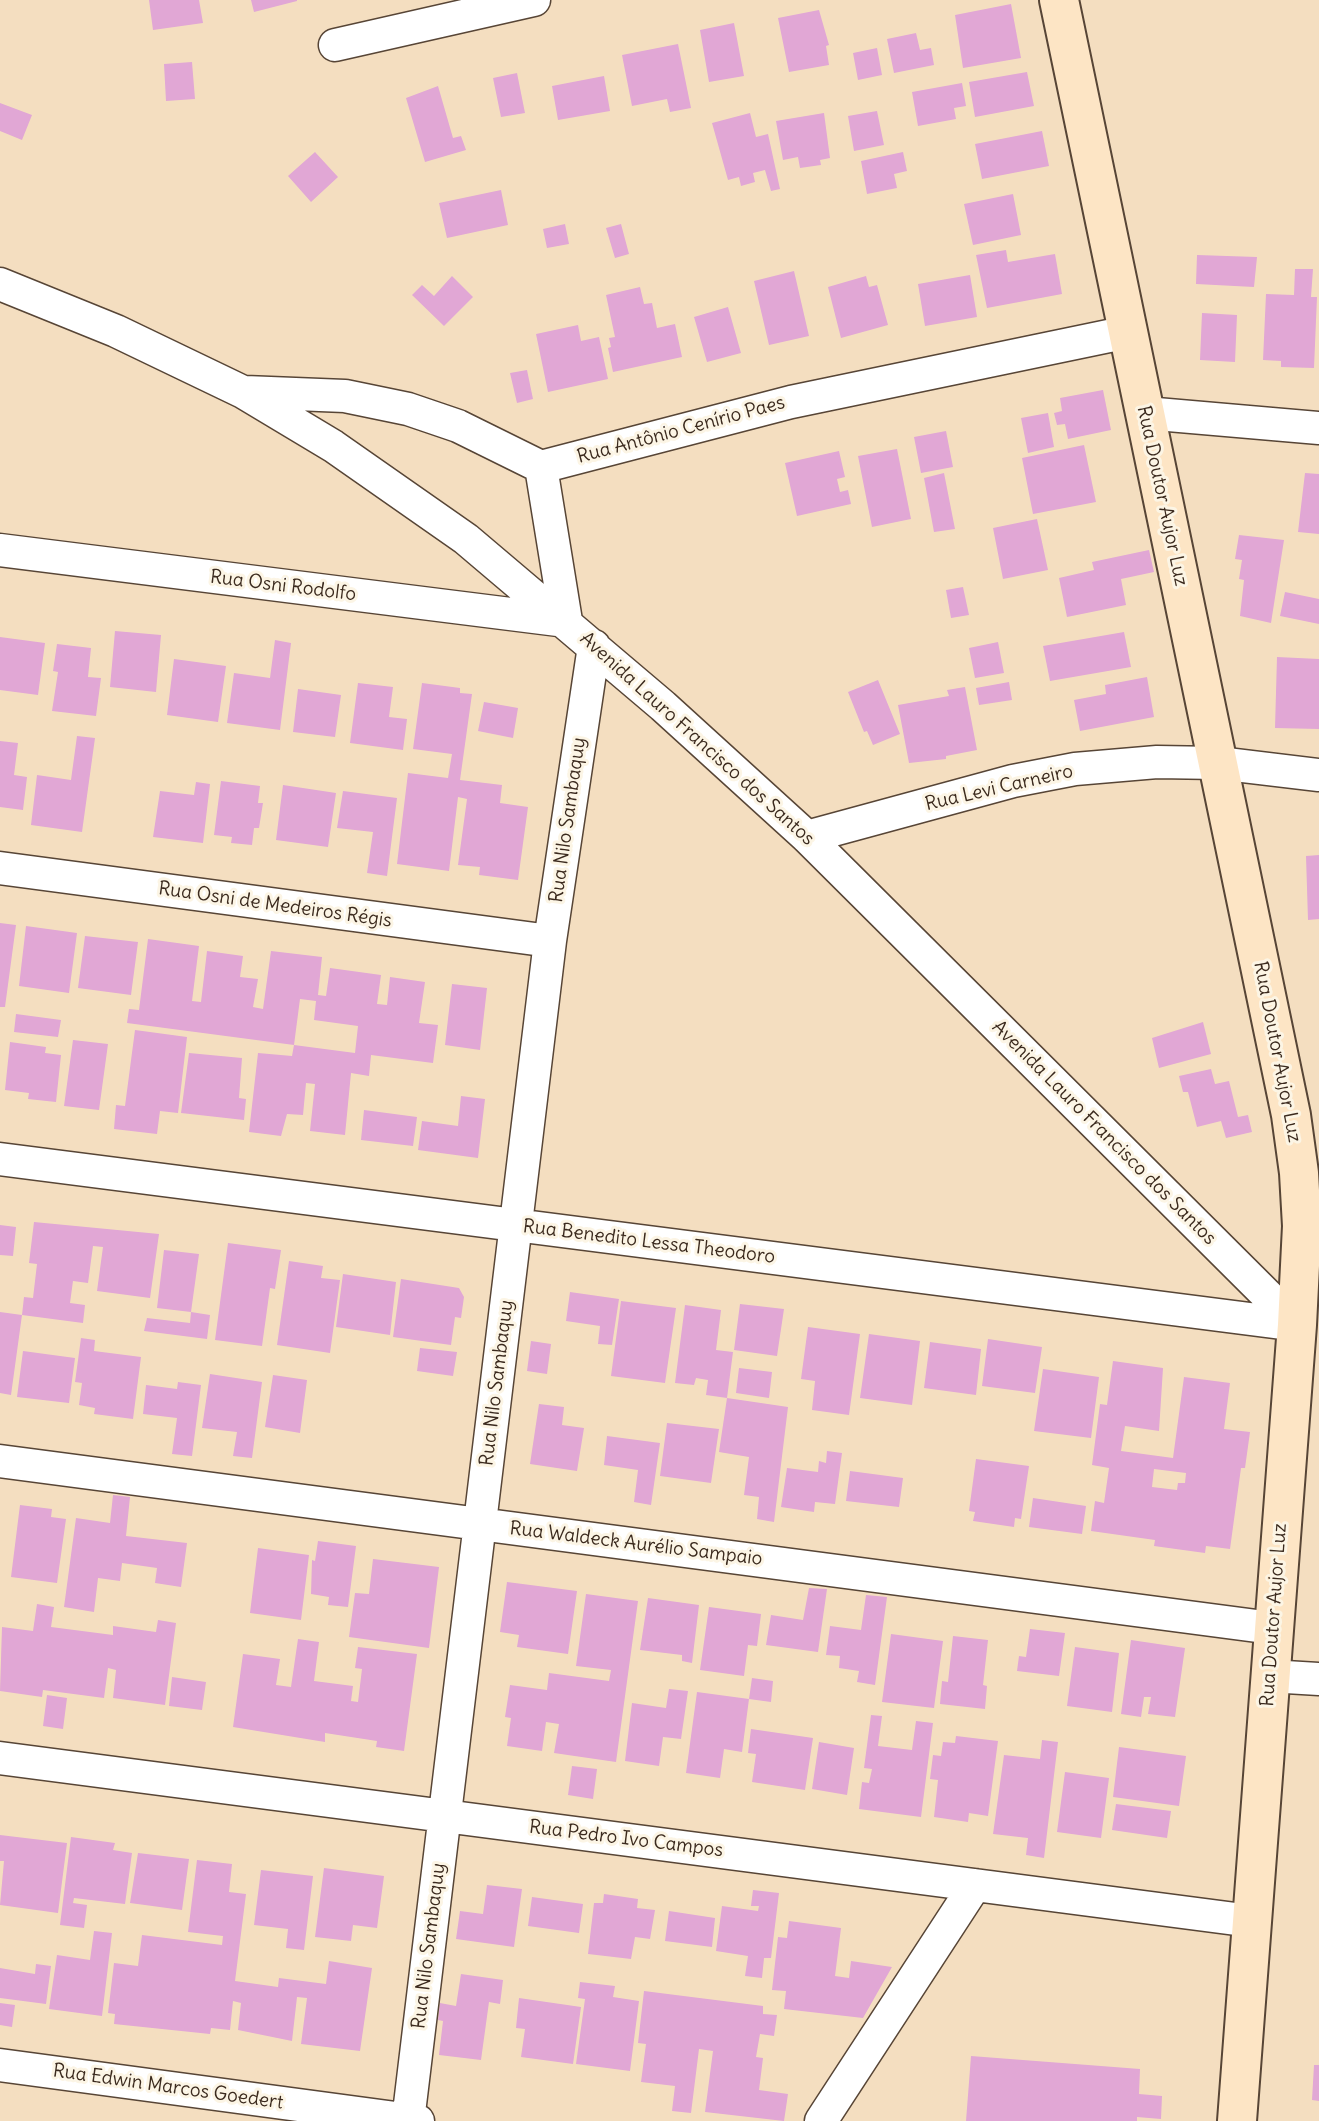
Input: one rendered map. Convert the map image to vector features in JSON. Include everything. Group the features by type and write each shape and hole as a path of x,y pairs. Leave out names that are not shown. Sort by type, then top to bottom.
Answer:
{"street":[{"path":"335,45 534,0"},
{"name":"Rua Doutor Aujor Luz","path":"1059,0 1291,1115 1310,1227 1297,1325 1272,1628 1237,2121"},
{"name":"Avenida Lauro Francisco dos Santos","path":"0,284 116,331 243,391 393,486 466,539 566,621 807,837 1297,1325"},
{"name":"Rua Antônio Cenírio Paes","path":"541,467 791,402 1128,332"},
{"path":"243,391 345,397 408,409 458,426 541,467 566,621"},
{"path":"1145,414 1319,428"},
{"name":"Rua Osni Rodolfo","path":"0,550 566,621"},
{"name":"Rua Nilo Sambaquy","path":"412,2121 445,1816 551,941 594,646"},
{"name":"Rua Levi Carneiro","path":"807,837 1013,781 1075,769 1157,762 1218,763 1319,775"},
{"name":"Rua Osni de Medeiros Régis","path":"0,868 551,941"},
{"name":"Rua Benedito Lessa Theodoro","path":"0,1159 1297,1325"},
{"name":"Rua Waldeck Aurélio Sampaio","path":"0,1461 1272,1628"},
{"path":"1269,1676 1319,1679"},
{"name":"Rua Pedro Ivo Campos","path":"0,1758 1251,1922"},
{"path":"821,2121 975,1885"},
{"name":"Rua Edwin Marcos Goedert","path":"0,2065 412,2121"}],"building":[{"path":"149,0 199,0 203,23 153,30"},
{"path":"251,0 297,0 297,1 254,12"},
{"path":"1011,4 1021,58 963,68 955,15"},
{"path":"819,10 829,45 826,46 829,65 789,72 778,18"},
{"path":"734,23 744,76 709,82 700,30"},
{"path":"916,33 920,50 931,48 934,65 894,73 887,39"},
{"path":"678,44 691,108 670,112 667,99 632,106 622,55"},
{"path":"877,48 882,75 858,80 853,53"},
{"path":"192,62 195,99 166,101 164,64"},
{"path":"1027,72 1034,106 975,117 969,82"},
{"path":"517,73 525,113 501,117 493,78"},
{"path":"604,76 610,111 558,120 552,86"},
{"path":"962,83 966,106 954,108 956,119 918,126 912,92"},
{"path":"438,86 453,138 461,136 466,150 425,162 406,98"},
{"path":"0,103 32,115 22,140 0,131"},
{"path":"877,111 884,145 854,151 848,116"},
{"path":"750,113 756,137 768,134 780,189 771,191 765,170 753,173 755,182 741,186 739,177 728,180 712,123"},
{"path":"824,113 830,158 820,160 821,165 800,168 798,157 783,160 776,121"},
{"path":"1042,131 1049,166 982,179 975,144"},
{"path":"315,152 338,177 311,202 288,176"},
{"path":"903,152 907,171 894,174 897,188 867,194 861,161"},
{"path":"501,190 508,225 447,238 439,203"},
{"path":"1013,194 1021,235 973,245 964,204"},
{"path":"565,224 569,244 547,248 543,229"},
{"path":"621,224 629,254 615,258 606,228"},
{"path":"1006,250 1008,262 1055,254 1062,294 987,308 976,255"},
{"path":"1197,255 1257,257 1254,287 1196,284"},
{"path":"1295,269 1313,269 1311,297 1317,297 1314,368 1281,367 1281,361 1263,360 1266,294 1294,295"},
{"path":"794,271 809,336 769,345 754,281"},
{"path":"970,275 977,317 925,326 918,284"},
{"path":"452,276 473,297 444,326 412,295 422,285 434,296"},
{"path":"866,276 869,287 877,285 888,325 841,338 828,287"},
{"path":"640,287 644,304 652,303 657,328 675,324 682,357 613,372 608,348 611,347 609,338 615,337 606,295"},
{"path":"728,307 741,353 707,362 694,317"},
{"path":"1202,313 1237,315 1235,362 1200,360"},
{"path":"578,325 581,341 599,337 608,379 548,392 536,334"},
{"path":"527,370 533,399 517,403 510,373"},
{"path":"1103,390 1111,430 1068,439 1065,424 1057,425 1054,413 1062,411 1060,398"},
{"path":"1048,413 1054,447 1028,453 1021,418"},
{"path":"946,431 953,467 921,473 914,437"},
{"path":"1084,445 1096,502 1033,514 1022,458"},
{"path":"897,449 911,519 872,527 858,456"},
{"path":"839,451 845,477 837,479 840,492 848,490 851,504 797,516 785,463"},
{"path":"944,473 955,529 934,532 924,478"},
{"path":"1305,473 1319,474 1319,534 1298,532"},
{"path":"1037,519 1048,570 1003,579 993,528"},
{"path":"1239,535 1284,540 1271,623 1240,616 1244,580 1239,579 1242,560 1235,559"},
{"path":"1149,550 1154,572 1121,579 1126,605 1067,617 1059,578 1094,570 1092,562"},
{"path":"963,587 969,615 951,618 946,590"},
{"path":"1285,592 1319,599 1319,624 1280,616"},
{"path":"115,631 161,635 156,692 110,687"},
{"path":"1124,632 1131,667 1050,681 1043,646"},
{"path":"0,637 45,643 38,695 0,690"},
{"path":"275,640 291,643 280,730 227,723 234,673 270,678"},
{"path":"998,642 1004,673 975,678 969,648"},
{"path":"57,644 91,648 88,677 101,678 96,716 52,711 58,672 53,671"},
{"path":"1277,657 1319,659 1319,729 1275,728"},
{"path":"174,659 226,666 218,722 167,715"},
{"path":"1147,677 1154,717 1080,731 1074,700 1106,694 1105,685"},
{"path":"878,680 900,734 873,745 867,731 864,732 848,692"},
{"path":"1009,682 1012,700 979,705 976,688"},
{"path":"358,683 393,687 389,717 407,719 403,750 350,743"},
{"path":"422,683 460,688 460,693 472,694 460,780 502,785 500,803 528,807 518,880 479,875 480,867 458,865 467,799 458,797 449,871 397,864 408,773 448,778 452,754 413,749"},
{"path":"965,687 977,750 946,756 946,759 909,763 898,705 949,696 947,690"},
{"path":"298,689 341,695 335,737 293,732"},
{"path":"484,702 518,708 513,738 478,731"},
{"path":"77,736 95,738 82,832 31,825 37,775 71,780"},
{"path":"0,741 18,743 14,775 27,777 23,810 0,807"},
{"path":"221,781 260,786 258,803 263,803 259,828 254,828 252,845 231,843 232,837 214,835"},
{"path":"196,782 210,784 203,843 153,837 160,791 194,795"},
{"path":"283,785 336,793 328,847 276,840"},
{"path":"343,791 397,798 387,876 367,873 373,832 337,828"},
{"path":"1319,855 1319,919 1308,920 1306,856"},
{"path":"0,923 16,925 5,1007 0,1007"},
{"path":"26,926 77,933 69,993 19,986"},
{"path":"85,936 138,942 131,995 78,988"},
{"path":"148,939 199,946 192,1001 201,1002 207,951 243,956 240,977 258,979 253,1007 263,1009 271,951 322,957 318,995 326,996 330,968 381,975 377,1004 387,1005 390,977 425,982 419,1023 438,1025 433,1063 371,1055 369,1076 351,1073 345,1135 310,1131 315,1084 306,1083 303,1115 287,1114 281,1136 249,1132 258,1053 292,1056 294,1045 127,1023 129,1009 139,1010","holes":["300,999 316,1001 314,1020 358,1026 355,1053 294,1045"]},
{"path":"452,984 487,988 480,1050 445,1045"},
{"path":"16,1014 61,1020 58,1037 14,1032"},
{"path":"1203,1022 1211,1054 1159,1068 1152,1038"},
{"path":"135,1030 187,1037 178,1113 160,1111 157,1134 114,1129 116,1105 125,1106"},
{"path":"73,1040 108,1044 99,1110 64,1106"},
{"path":"10,1042 46,1047 45,1053 61,1055 56,1102 28,1099 29,1093 5,1090"},
{"path":"189,1053 242,1058 239,1098 246,1099 244,1120 181,1113"},
{"path":"1211,1069 1215,1084 1229,1081 1238,1117 1248,1115 1252,1132 1226,1138 1221,1121 1197,1127 1188,1092 1183,1092 1179,1076"},
{"path":"461,1096 485,1099 478,1158 418,1150 422,1121 458,1126"},
{"path":"364,1110 417,1117 413,1146 361,1140"},
{"path":"34,1222 159,1234 150,1298 97,1291 103,1247 93,1246 88,1283 73,1281 70,1303 85,1305 83,1323 22,1315 24,1297 33,1298 37,1264 29,1263"},
{"path":"0,1225 16,1227 13,1256 0,1255"},
{"path":"228,1243 281,1250 275,1289 270,1288 262,1346 215,1340"},
{"path":"164,1250 199,1254 191,1312 157,1308"},
{"path":"289,1261 323,1266 321,1278 340,1280 330,1353 277,1345"},
{"path":"343,1274 396,1282 390,1335 336,1327"},
{"path":"401,1279 459,1288 464,1297 461,1318 455,1317 451,1345 393,1337"},
{"path":"570,1292 619,1299 612,1345 598,1344 600,1326 566,1321"},
{"path":"621,1301 676,1308 665,1383 611,1376"},
{"path":"740,1304 784,1309 777,1356 734,1350"},
{"path":"685,1305 721,1310 716,1350 733,1352 727,1398 706,1395 708,1380 696,1378 694,1385 675,1383"},
{"path":"0,1312 22,1315 11,1395 0,1393"},
{"path":"191,1312 210,1315 207,1339 144,1331 147,1318 190,1323"},
{"path":"808,1327 860,1334 849,1415 812,1410 815,1381 801,1379"},
{"path":"869,1334 920,1341 912,1405 860,1398"},
{"path":"81,1338 95,1340 94,1351 141,1357 133,1419 94,1414 95,1408 79,1405 82,1383 75,1382"},
{"path":"988,1339 1042,1347 1035,1393 982,1386"},
{"path":"531,1341 551,1344 547,1374 527,1371"},
{"path":"930,1342 981,1349 976,1395 924,1388"},
{"path":"420,1348 457,1352 453,1376 417,1371"},
{"path":"23,1351 75,1358 69,1403 17,1397"},
{"path":"1113,1361 1163,1368 1159,1431 1125,1426 1121,1451 1173,1458 1184,1377 1230,1383 1224,1429 1250,1432 1245,1468 1241,1468 1230,1549 1206,1546 1205,1553 1154,1546 1155,1540 1091,1531 1095,1501 1104,1503 1109,1468 1092,1465 1100,1404 1107,1405","holes":["1154,1469 1186,1473 1185,1483 1178,1483 1177,1490 1152,1487"]},
{"path":"739,1368 772,1372 769,1398 736,1393"},
{"path":"1043,1369 1099,1377 1091,1438 1034,1431"},
{"path":"210,1374 262,1382 252,1458 233,1456 237,1432 202,1428"},
{"path":"273,1375 307,1380 300,1433 265,1427"},
{"path":"178,1382 201,1385 192,1456 172,1454 177,1418 143,1414 146,1385 177,1389"},
{"path":"727,1398 788,1407 774,1522 757,1519 759,1497 744,1495 749,1457 719,1452"},
{"path":"539,1404 564,1407 562,1425 584,1428 577,1471 530,1464"},
{"path":"667,1423 719,1429 711,1483 660,1476"},
{"path":"607,1436 660,1443 651,1505 634,1502 638,1470 604,1465"},
{"path":"827,1451 842,1453 835,1504 815,1502 814,1512 781,1507 787,1468 818,1472 819,1461 826,1463"},
{"path":"976,1459 1029,1466 1021,1519 1015,1518 1014,1527 973,1521 975,1512 969,1511"},
{"path":"850,1471 903,1478 899,1507 846,1501"},
{"path":"113,1495 130,1497 126,1536 187,1543 181,1587 155,1583 157,1568 122,1563 120,1581 98,1578 94,1612 64,1607 76,1518 110,1523"},
{"path":"1033,1498 1086,1506 1082,1534 1029,1527"},
{"path":"20,1505 52,1509 51,1517 66,1519 57,1583 11,1577"},
{"path":"318,1541 356,1546 348,1607 328,1605 329,1597 311,1594 312,1560 315,1561"},
{"path":"258,1548 309,1555 301,1620 250,1613"},
{"path":"373,1559 439,1567 429,1648 349,1637 355,1593 369,1594"},
{"path":"507,1582 577,1591 568,1654 517,1647 519,1635 500,1632"},
{"path":"809,1588 827,1589 818,1652 766,1645 771,1615 803,1620"},
{"path":"586,1594 638,1601 616,1762 554,1753 559,1724 546,1722 542,1751 507,1746 511,1718 505,1717 510,1685 547,1690 549,1673 609,1681 611,1670 576,1666"},
{"path":"866,1595 887,1597 875,1685 857,1682 859,1671 839,1668 840,1656 826,1655 830,1626 861,1630"},
{"path":"648,1598 699,1605 692,1663 682,1661 682,1655 640,1650"},
{"path":"37,1604 54,1607 51,1627 113,1635 113,1626 156,1632 158,1620 176,1623 165,1705 113,1698 116,1670 108,1668 104,1698 43,1690 42,1697 0,1691 2,1627 33,1631"},
{"path":"709,1607 761,1614 757,1646 748,1645 744,1676 700,1670"},
{"path":"1030,1629 1065,1633 1059,1676 1017,1671 1019,1656 1026,1657"},
{"path":"891,1634 943,1641 934,1708 882,1702"},
{"path":"953,1636 988,1640 983,1685 987,1686 985,1709 940,1704 942,1681 948,1682"},
{"path":"298,1639 319,1642 314,1681 353,1686 351,1701 358,1702 362,1669 355,1668 358,1647 417,1654 404,1751 376,1747 377,1741 325,1733 325,1742 233,1727 243,1654 280,1659 276,1685 291,1687"},
{"path":"1131,1640 1185,1648 1175,1717 1148,1714 1151,1697 1144,1697 1141,1717 1121,1714"},
{"path":"1075,1647 1119,1653 1112,1712 1067,1706"},
{"path":"172,1677 206,1682 202,1710 169,1706"},
{"path":"752,1678 773,1681 771,1702 749,1699"},
{"path":"669,1689 688,1691 681,1739 663,1737 659,1766 625,1761 632,1703 666,1708"},
{"path":"697,1692 749,1699 742,1752 724,1749 720,1778 686,1773"},
{"path":"47,1695 67,1698 63,1729 43,1726"},
{"path":"871,1715 882,1716 878,1746 912,1750 916,1721 933,1723 921,1817 859,1809 862,1782 869,1783 872,1769 864,1768"},
{"path":"751,1729 813,1738 805,1790 752,1782 756,1754 748,1753"},
{"path":"956,1736 998,1741 988,1816 969,1813 968,1822 934,1817 938,1780 930,1779 933,1755 941,1756 943,1742 955,1743"},
{"path":"1042,1740 1058,1742 1044,1858 1026,1855 1028,1838 993,1834 1004,1755 1040,1759"},
{"path":"819,1742 854,1748 847,1795 812,1789"},
{"path":"1119,1747 1186,1756 1179,1806 1113,1797"},
{"path":"572,1766 597,1769 593,1799 568,1795"},
{"path":"1065,1772 1109,1778 1101,1838 1057,1832"},
{"path":"1116,1804 1171,1811 1167,1838 1112,1830"},
{"path":"0,1835 67,1843 58,1913 0,1905 4,1861 0,1861"},
{"path":"71,1837 115,1843 113,1850 132,1853 125,1904 74,1898 73,1903 87,1905 84,1928 60,1925"},
{"path":"138,1853 189,1859 182,1910 130,1903"},
{"path":"197,1860 232,1864 229,1892 246,1894 235,1981 278,1987 279,1978 326,1984 329,1961 372,1968 360,2051 301,2044 307,1998 297,1997 292,2041 238,2030 241,2003 233,2001 230,2030 211,2028 210,2034 114,2024 115,2014 108,2013 114,1963 138,1966 142,1935 222,1945 223,1936 188,1932"},
{"path":"324,1868 384,1876 377,1928 353,1925 351,1941 315,1937"},
{"path":"261,1870 313,1876 304,1950 286,1948 288,1929 254,1925"},
{"path":"487,1885 522,1889 514,1947 456,1939 460,1911 483,1914"},
{"path":"753,1890 779,1893 771,1958 764,1958 762,1978 745,1976 748,1956 716,1951 722,1906 758,1911 759,1906 751,1906"},
{"path":"604,1894 638,1899 637,1908 655,1910 650,1939 635,1937 631,1959 588,1954 594,1903 603,1903"},
{"path":"532,1897 583,1904 579,1933 528,1926"},
{"path":"669,1911 715,1918 712,1947 665,1941"},
{"path":"789,1921 841,1928 835,1976 849,1978 851,1961 892,1967 863,2018 784,2009 786,1991 772,1990 778,1937 787,1938"},
{"path":"94,1931 112,1933 102,2016 49,2009 57,1955 90,1960"},
{"path":"36,1964 51,1966 46,2004 0,1998 0,1968 35,1974"},
{"path":"461,1974 503,1980 500,2004 489,2002 481,2060 439,2055 443,2021 438,2020 440,2003 456,2006"},
{"path":"580,1982 615,1986 613,1997 639,2001 630,2071 576,2064 585,1999 578,1998"},
{"path":"644,1991 763,2006 763,2014 777,2015 774,2036 760,2034 756,2057 763,2058 759,2090 788,2094 784,2121 705,2112 713,2051 699,2049 691,2113 672,2111 675,2086 641,2082 646,2044 638,2043"},
{"path":"519,1998 581,2007 573,2064 521,2057 525,2029 516,2028"},
{"path":"0,2003 15,2005 12,2027 0,2025"},
{"path":"971,2056 1140,2069 1139,2094 1162,2096 1161,2119 1137,2117 1137,2121 966,2121"},
{"path":"1314,2065 1319,2065 1319,2101 1312,2100"}]}
